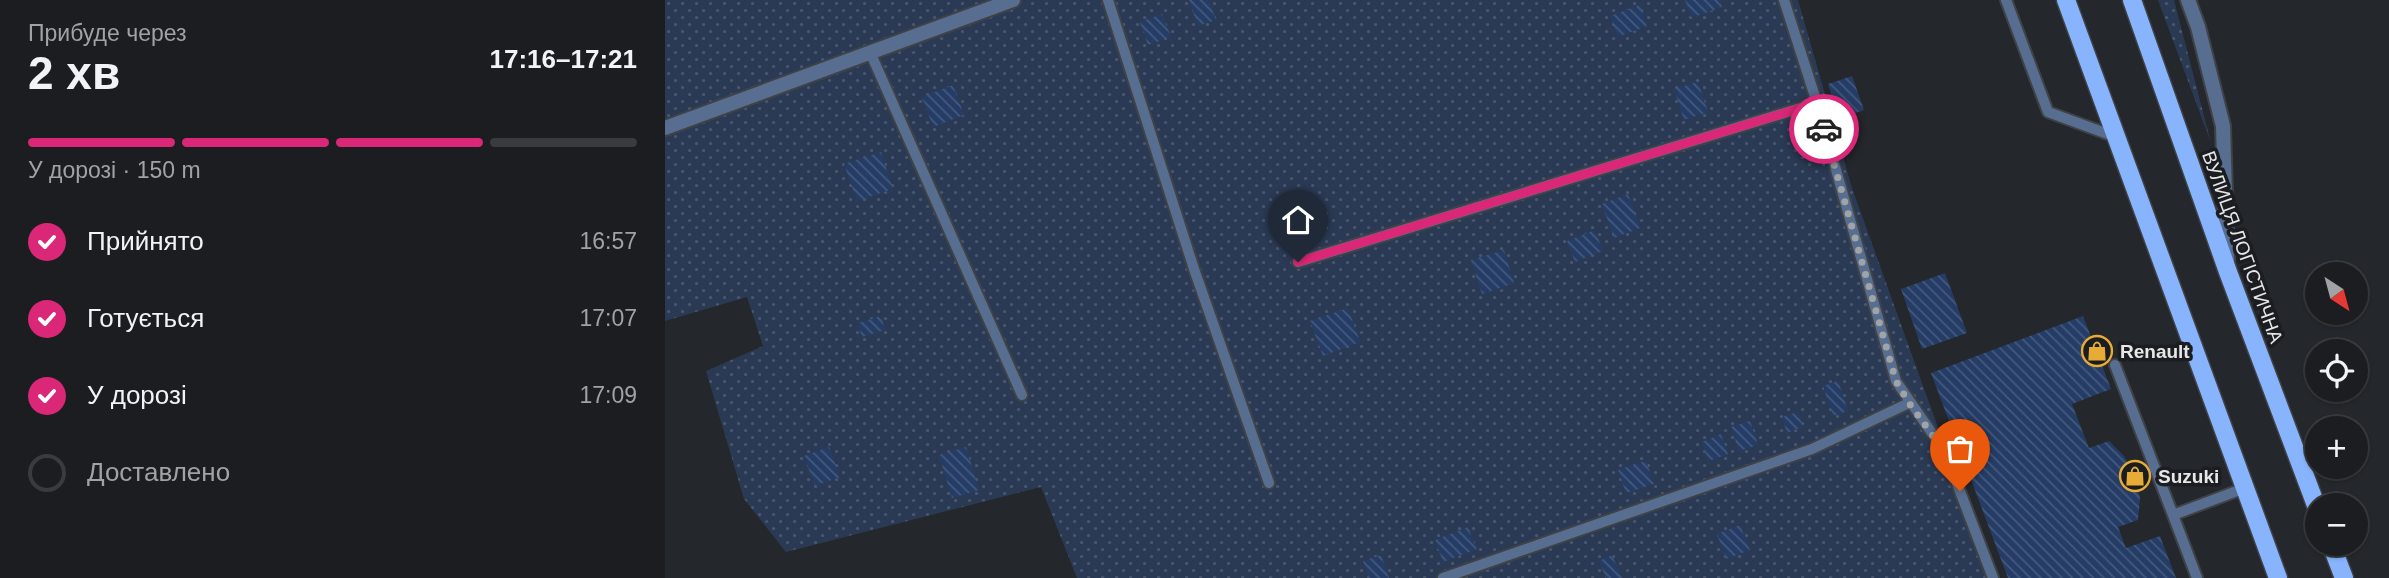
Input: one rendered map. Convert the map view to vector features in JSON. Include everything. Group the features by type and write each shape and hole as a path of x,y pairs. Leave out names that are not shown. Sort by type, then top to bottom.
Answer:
{"main road":[{"path":"2066,0 2278,578"},
{"name":"ВУЛИЦЯ ЛОГІСТИЧНА","path":"2132,0 2228,272 2311,493"},
{"path":"2336,556 2344,578"}],"street":[{"path":"665,128 1013,0"},
{"path":"2188,0 2198,27 2224,126 2228,272"}],"lane":[{"path":"1108,0 1194,270 1269,483"},
{"path":"1784,0 1817,103 1896,381 1945,452 1993,578"},
{"path":"2006,0 2048,112 2116,137"},
{"path":"870,52 1022,395"},
{"path":"1298,262 1817,103"},
{"path":"2115,365 2197,578"},
{"path":"1443,578 1812,449 1909,403"},
{"path":"2173,515 2245,488"}],"shaded area":[{"path":"665,0 1798,0 1852,188 1992,578 1077,578 1041,487 786,552 744,499 706,371 763,346 747,297 665,321"},
{"path":"2158,0 2174,0 2211,143"}],"building":[{"path":"1189,0 1209,0 1216,20 1198,26"},
{"path":"1685,0 1719,0 1722,7 1691,18"},
{"path":"1640,5 1647,26 1618,37 1610,16"},
{"path":"1162,14 1171,37 1148,45 1140,22"},
{"path":"1852,76 1864,110 1839,119 1828,84"},
{"path":"1698,82 1708,112 1684,120 1674,89"},
{"path":"953,85 964,115 933,127 922,97"},
{"path":"881,152 893,189 857,201 844,164"},
{"path":"1628,194 1640,228 1614,238 1602,204"},
{"path":"1595,230 1603,251 1575,262 1567,241"},
{"path":"1504,250 1514,283 1482,294 1471,260"},
{"path":"1945,273 1967,333 1922,349 1901,289"},
{"path":"1348,308 1360,342 1323,356 1310,321"},
{"path":"881,316 885,330 862,337 858,323"},
{"path":"2083,316 2111,389 2072,404 2089,448 2109,441 2124,456 2135,476 2140,498 2138,520 2118,527 2126,548 2160,536 2176,578 2008,578 1931,373"},
{"path":"1838,381 1848,411 1833,416 1823,386"},
{"path":"1798,412 1803,427 1787,433 1782,417"},
{"path":"1750,421 1758,445 1739,451 1731,427"},
{"path":"1721,434 1728,454 1708,461 1702,442"},
{"path":"829,447 840,477 815,486 804,456"},
{"path":"966,447 979,490 952,498 939,455"},
{"path":"1646,461 1654,484 1626,493 1618,470"},
{"path":"1740,525 1750,550 1726,559 1717,534"},
{"path":"1468,527 1477,549 1443,562 1435,540"},
{"path":"1381,555 1389,578 1369,578 1363,561"},
{"path":"1612,555 1622,578 1606,578 1599,561"}],"way so far":[{"path":"1824,129 1896,381 1945,452 1960,491"}],"place":[{"name":"Renault","path":"2097,351"},
{"name":"Suzuki","path":"2135,476"}],"route":[{"path":"1298,262 1817,103 1824,129"}]}
